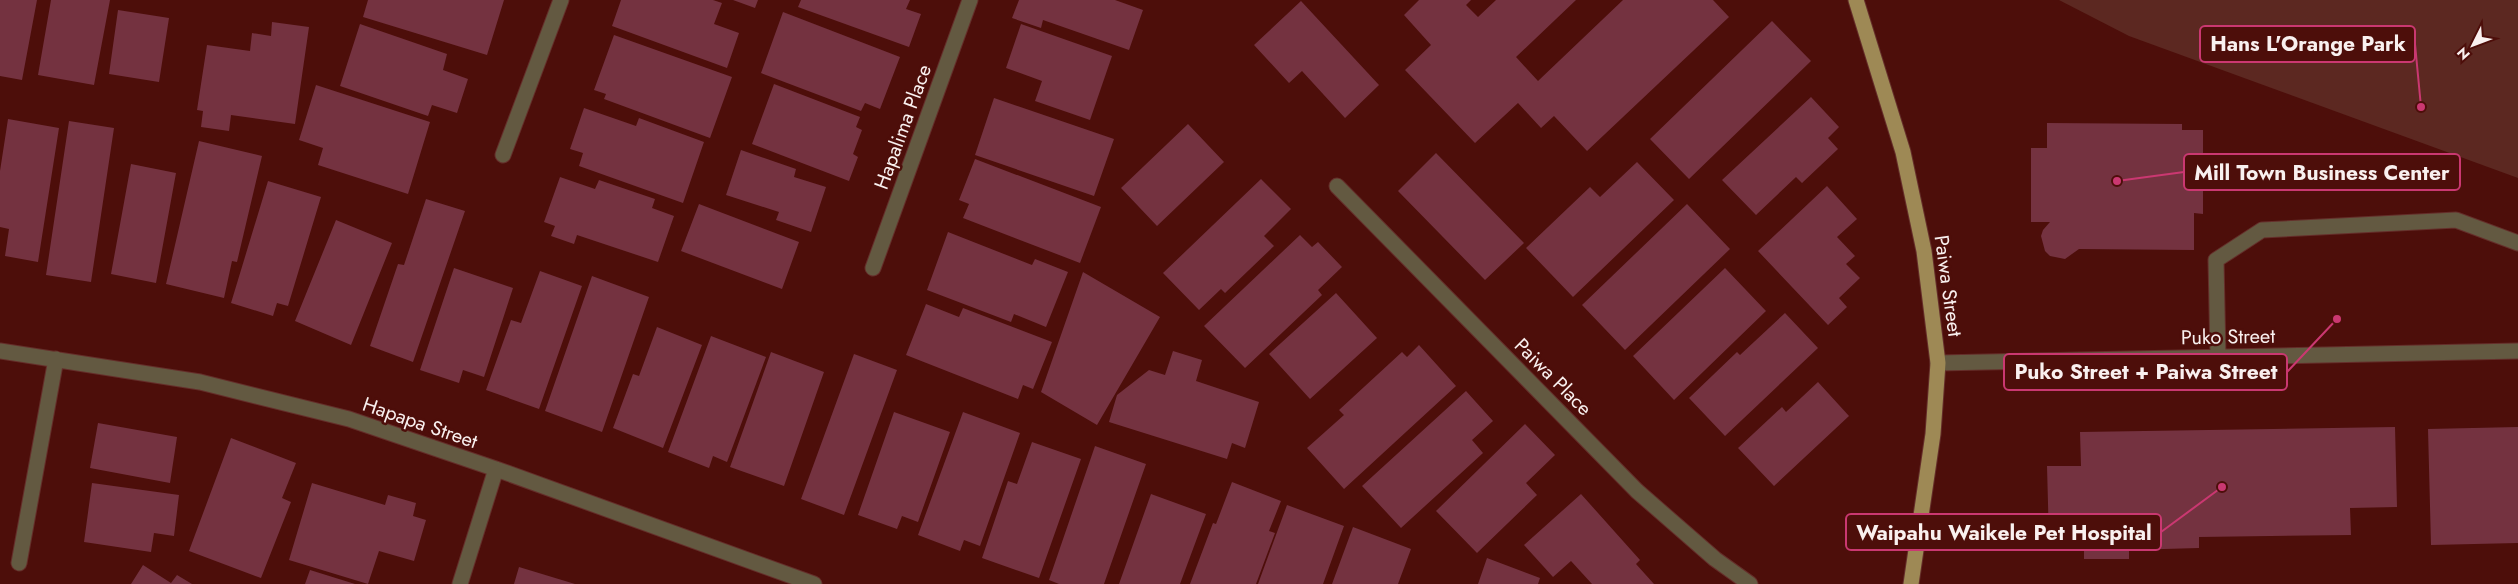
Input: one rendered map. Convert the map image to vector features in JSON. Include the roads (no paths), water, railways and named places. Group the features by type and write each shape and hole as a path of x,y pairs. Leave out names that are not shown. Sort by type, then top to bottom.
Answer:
{"main road":[{"name":"Paiwa Street","path":"1856,0 1903,152 1924,251 1938,363 1933,434 1913,582"}],"street":[{"path":"503,155 561,0"},
{"name":"Hapalima Place","path":"873,268 970,0"},
{"name":"Paiwa Place","path":"1337,186 1637,491 1715,559 1750,584"},
{"path":"2218,358 2216,260 2262,230 2456,220 2518,243"},
{"name":"Hapapa Street","path":"0,351 200,382 348,419 496,469 814,584"},
{"name":"Puko Street","path":"1938,363 2518,351"},
{"path":"19,563 56,359"},
{"path":"460,584 496,469"}],"place":[{"name":"Hans L'Orange Park","path":"2421,107"},
{"name":"Mill Town Business Center","path":"2117,181"},
{"name":"Puko Street + Paiwa Street","path":"2337,319"},
{"name":"Waipahu Waikele Pet Hospital","path":"2222,487"}]}
